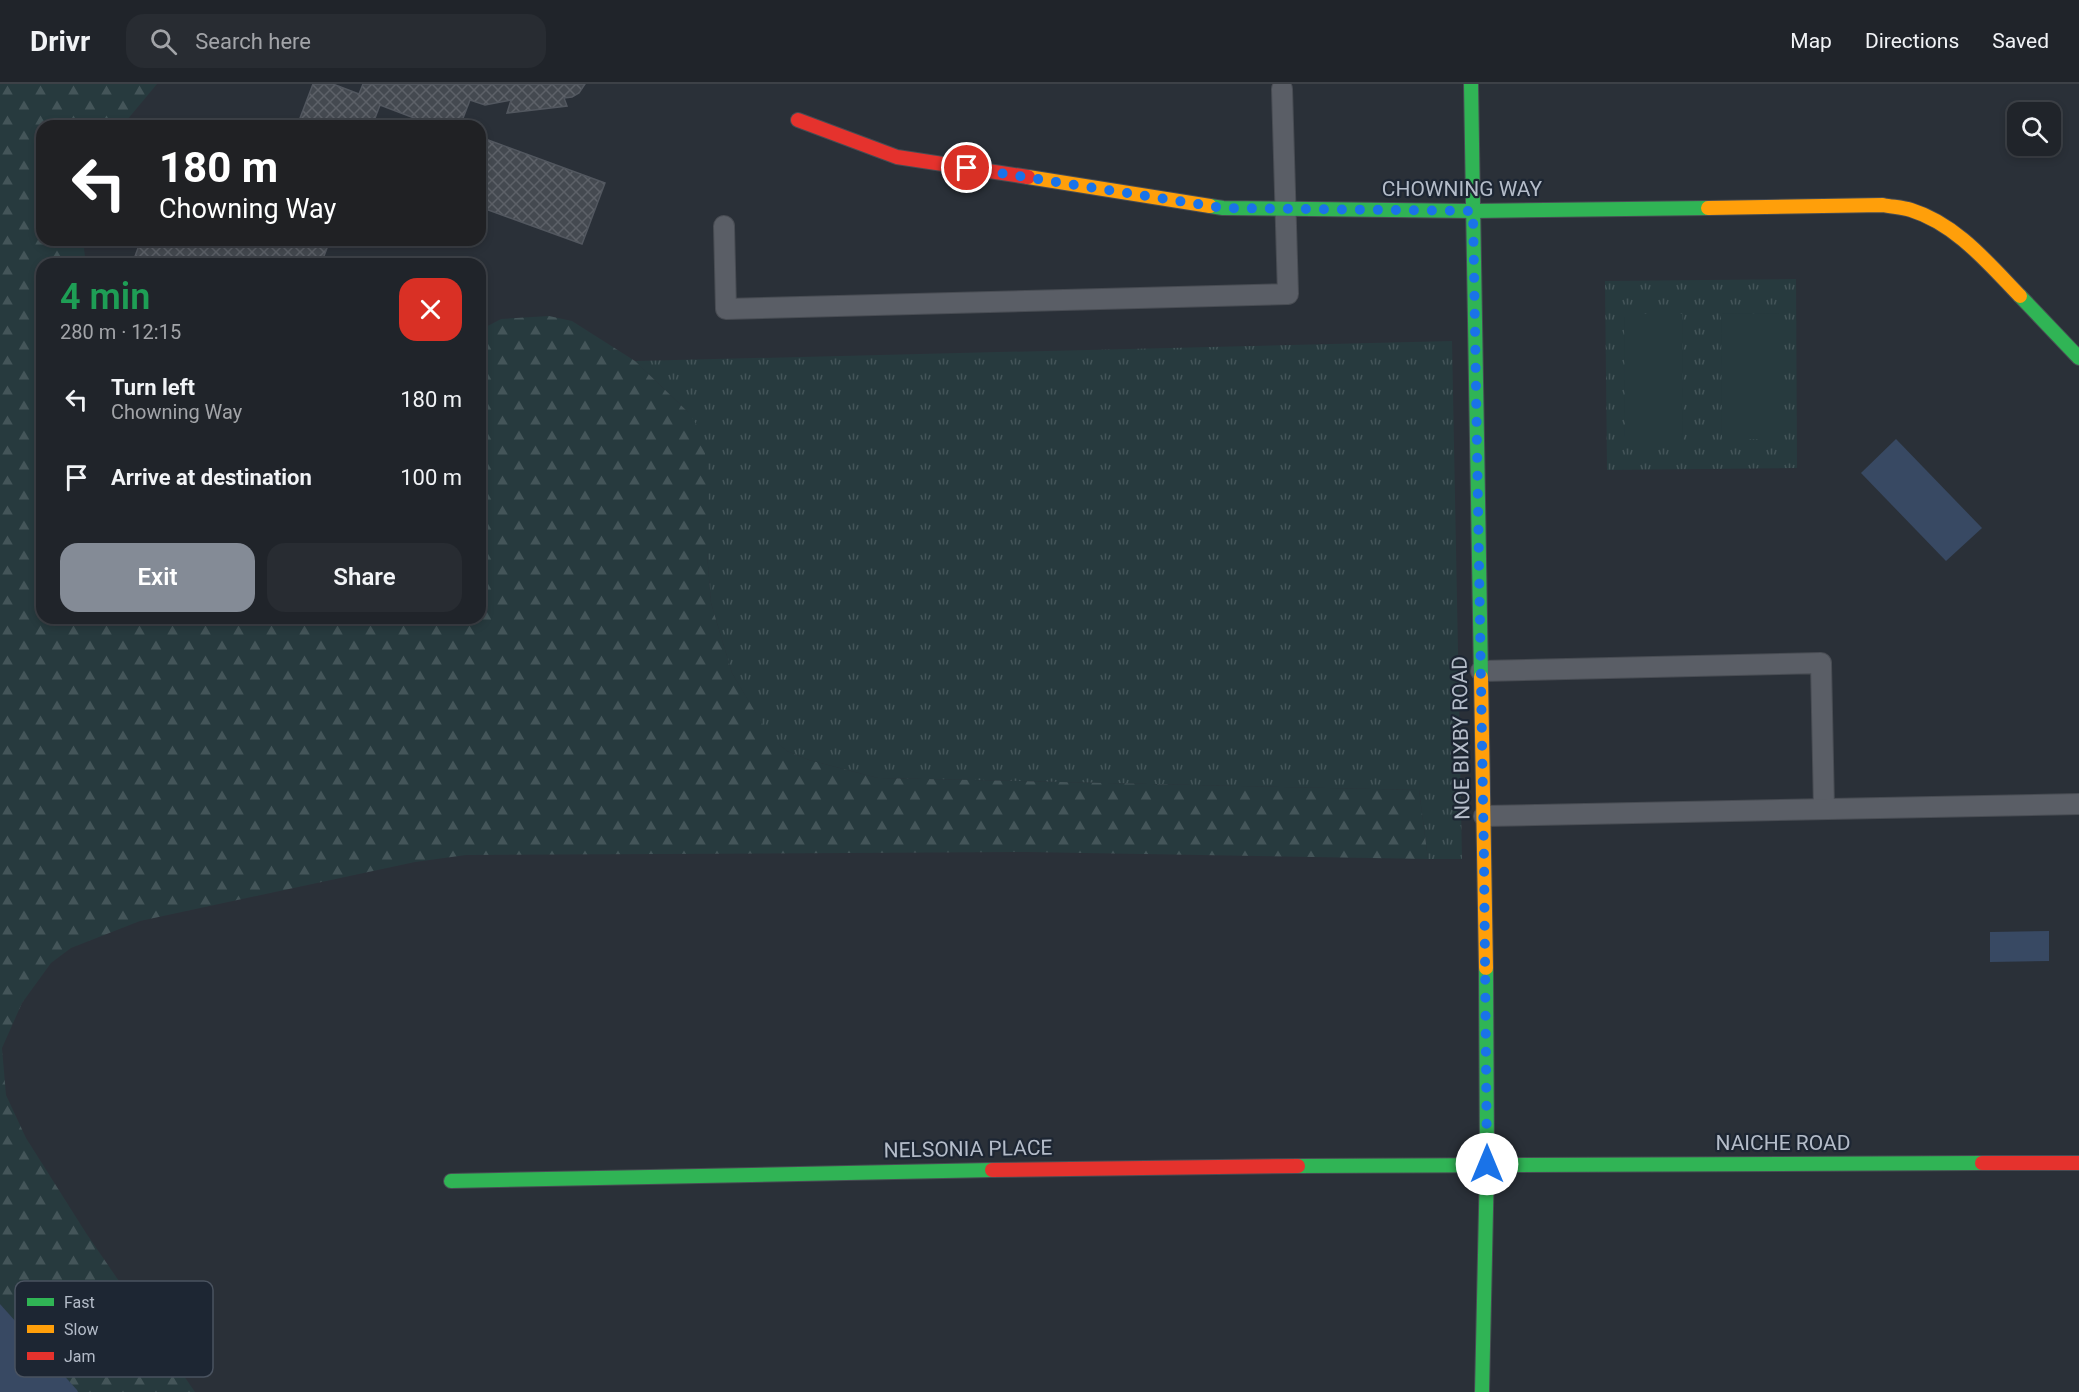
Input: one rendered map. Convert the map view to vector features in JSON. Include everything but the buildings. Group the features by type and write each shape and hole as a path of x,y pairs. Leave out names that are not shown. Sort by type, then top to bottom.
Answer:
{"street":[{"name":"NOE BIXBY ROAD","path":"1471,84 1484,816 1487,1164 1482,1392"},
{"name":"CHOWNING WAY","path":"798,120 897,157 1223,208 1473,211 1883,205 1910,210 1936,221 1980,255 2079,358"},
{"name":"NAICHE ROAD","path":"1487,1164 2079,1163"},
{"name":"NELSONIA PLACE","path":"451,1181 973,1170 1487,1164"}],"lane":[{"path":"724,226 726,309 1287,294 1282,89"},
{"path":"1481,671 1821,663 1824,809"},
{"path":"1484,816 2079,804"}],"green space":[{"path":"0,84 157,84 127,120 36,120 36,246 85,246 85,258 36,258 36,624 486,624 486,327 501,319 549,316 572,321 635,361 688,412 702,433 709,481 707,553 711,603 732,673 769,735 787,751 809,760 878,778 1419,790 1428,859 1027,852 466,855 415,862 140,921 71,948 51,963 22,1003 2,1048 6,1095 26,1138 119,1281 15,1281 15,1321 0,1304"},
{"path":"1796,279 1797,468 1607,470 1605,281"},
{"path":"1779,313 1779,439 1722,439 1721,314"},
{"path":"1624,314 1682,314 1683,440 1625,440"},
{"path":"1452,341 1462,859 1428,859 1419,790 878,778 809,760 787,751 769,736 732,673 711,603 707,553 688,412 635,361"},
{"path":"65,1377 185,1377 195,1392 78,1392"}],"water":[{"path":"1896,439 1982,528 1946,561 1861,473"},
{"path":"2049,931 2049,961 1990,962 1990,932"},
{"path":"0,1304 15,1321 15,1377 65,1377 78,1392 0,1392"}],"traffic: fast":[{"path":"1471,84 1481,677"},
{"path":"1210,206 1473,211 1708,208"},
{"path":"2020,296 2079,358"},
{"path":"1482,1392 1487,1164 1486,968"},
{"path":"1298,1166 1982,1163"},
{"path":"451,1181 992,1170"}],"traffic: slow":[{"path":"1028,177 1210,206"},
{"path":"1708,208 1883,205 1908,209 1927,216 1957,235 2020,296"},
{"path":"1481,677 1486,968"}],"traffic: jam":[{"path":"798,120 897,157 1028,177"},
{"path":"1982,1163 2079,1163"},
{"path":"992,1170 1298,1166"}],"route":[{"path":"967,168 1223,208 1473,211 1487,1164"}]}
